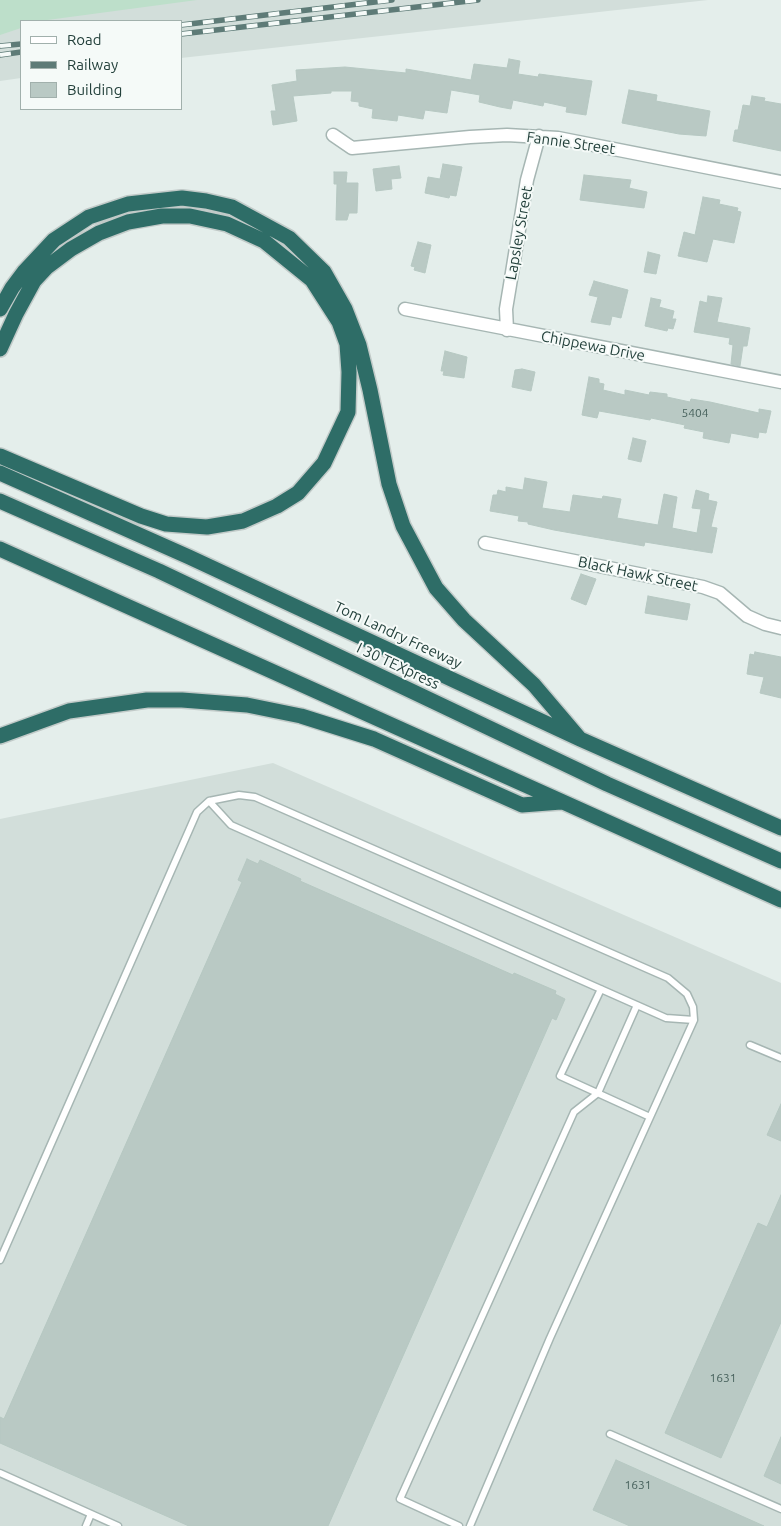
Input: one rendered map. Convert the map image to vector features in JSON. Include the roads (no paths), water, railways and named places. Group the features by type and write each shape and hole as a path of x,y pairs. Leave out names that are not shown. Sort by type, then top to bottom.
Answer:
{"highway":[{"path":"0,349 54,240 89,216 128,204 182,198 232,207 274,228 289,238 324,272 346,309 359,345 389,484 404,526 436,588 464,620 534,685 580,739"},
{"path":"0,309 12,288 41,263 72,249 99,233 128,222 162,216 190,216 227,224 257,238 292,261 312,280 339,322 347,344 350,372 348,412 324,463 298,493 277,506 244,521 207,527 166,524 141,516 0,456"},
{"name":"Tom Landry Freeway","path":"0,473 189,557 580,739 781,828"},
{"name":"I 30 TEXpress","path":"0,501 159,571 607,784 781,860"},
{"path":"0,549 781,900"},
{"path":"0,736 69,711 138,701 182,700 247,706 301,716 374,739 522,805 562,802"}],"street":[{"name":"Fannie Street","path":"333,135 352,148 470,137 539,136 781,182"},
{"name":"Lapsley Street","path":"508,330 506,309 528,180 539,136"},
{"name":"Chippewa Drive","path":"405,309 781,382"},
{"name":"Black Hawk Street","path":"485,543 703,587 720,593 747,616 764,624 781,628"}],"lane":[{"path":"0,1260 197,812 209,801 240,795 255,797 668,978 687,994 693,1008 694,1020 550,1338 470,1526"},
{"path":"209,801 231,825 666,1018 694,1020"},
{"path":"601,989 560,1076 650,1118"},
{"path":"460,1526 400,1499 574,1112 598,1093 637,1005"},
{"path":"750,1045 781,1058"},
{"path":"610,1434 781,1509"},
{"path":"0,1473 118,1526"},
{"path":"86,1526 91,1514"}],"railway":[{"path":"182,25 392,0"},
{"path":"182,34 478,0"},
{"path":"0,46 20,44"},
{"path":"0,55 20,52"}]}
